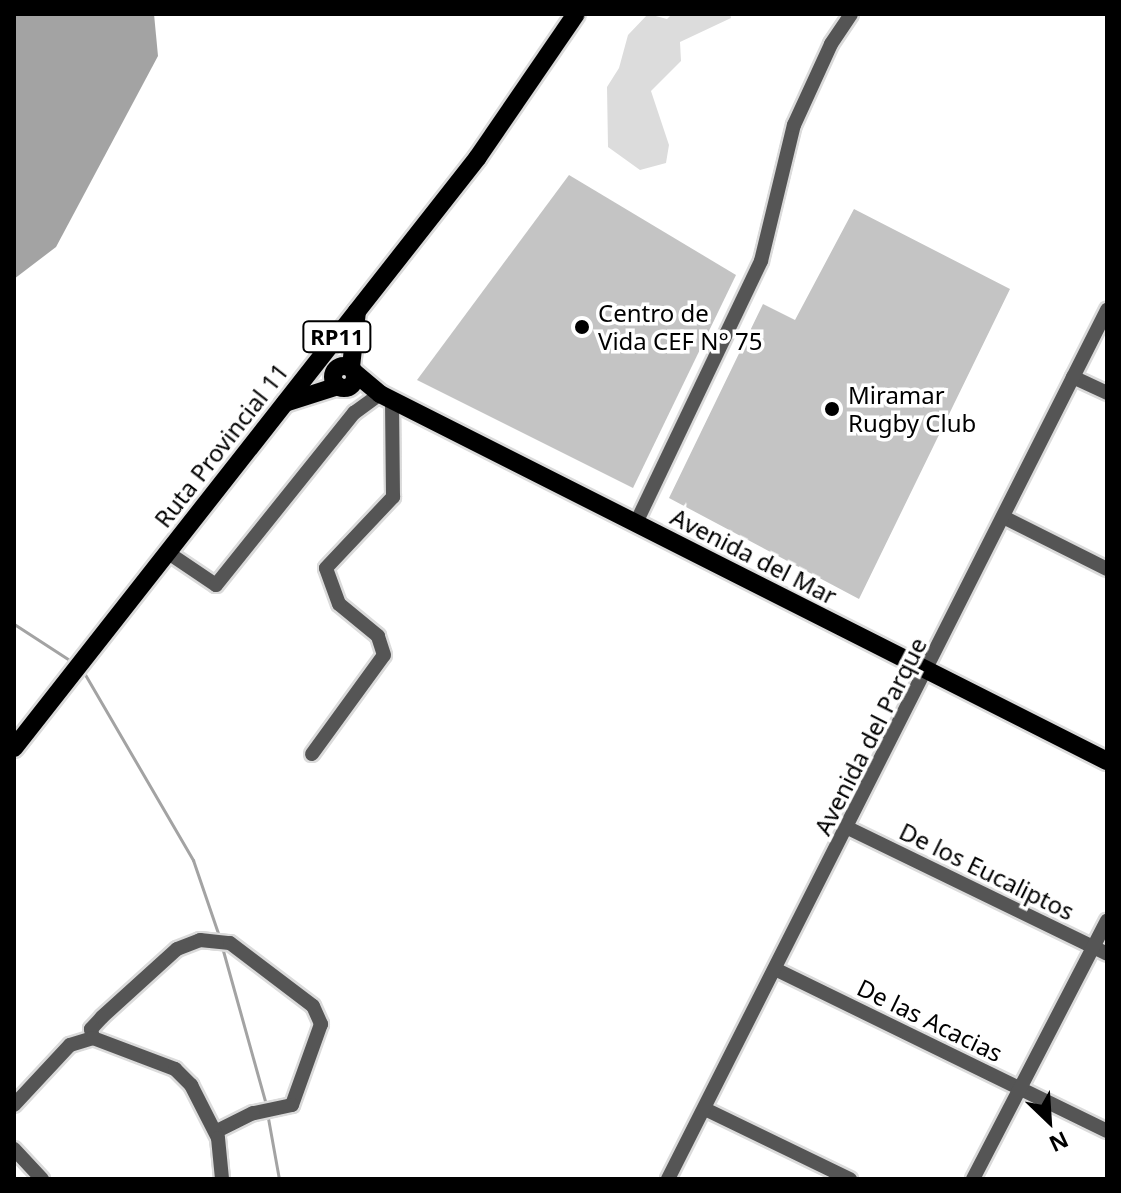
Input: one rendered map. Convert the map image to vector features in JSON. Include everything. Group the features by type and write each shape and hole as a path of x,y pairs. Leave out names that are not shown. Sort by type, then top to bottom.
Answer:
{"main road":[{"name":"Ruta Provincial 11","path":"14,748 507,118 576,14"},
{"path":"319,360 343,376 357,311"},
{"name":"Avenida del Mar","path":"285,403 343,376 1107,761"}],"street":[{"path":"636,523 761,261 794,125 818,70 851,14"},
{"name":"Avenida del Parque","path":"668,1179 707,1110 929,671 1107,310"},
{"path":"1073,377 1107,393"},
{"path":"167,552 216,585 354,413 386,397 393,497 326,568 339,604 378,636 384,655 312,754"},
{"path":"1003,517 1107,569"},
{"name":"De los Eucaliptos","path":"848,828 1100,951"},
{"path":"973,1179 1100,951 1107,921"},
{"path":"93,1038 91,1029 102,1017 177,949 200,940 230,943 313,1006 321,1024 292,1105 253,1113 215,1132"},
{"name":"De las Acacias","path":"777,970 1107,1131"},
{"path":"14,1105 70,1045 93,1038 175,1069 191,1085 215,1132 222,1179"},
{"path":"707,1110 850,1179"},
{"path":"14,1149 42,1179"}],"shaded area":[{"path":"14,14 154,14 158,56 56,247 14,279"},
{"path":"648,14 667,19 672,14 730,14 731,18 680,42 681,61 651,91 669,145 666,163 640,170 608,147 607,87 619,68 628,35"}],"building":[{"name":"Centro de Vida CEF N° 75","path":"569,175 736,275 633,488 417,380"},
{"name":"Miramar Rugby Club","path":"854,209 1010,289 859,599 669,498 763,304 795,320"}],"waterway":[{"path":"14,624 74,663"},
{"path":"83,671 193,860 219,936"},
{"path":"222,947 266,1105"},
{"path":"268,1118 279,1179"}],"place":[{"name":"Centro de Vida CEF N° 75","path":"582,327"},
{"name":"Miramar Rugby Club","path":"832,409"}]}
